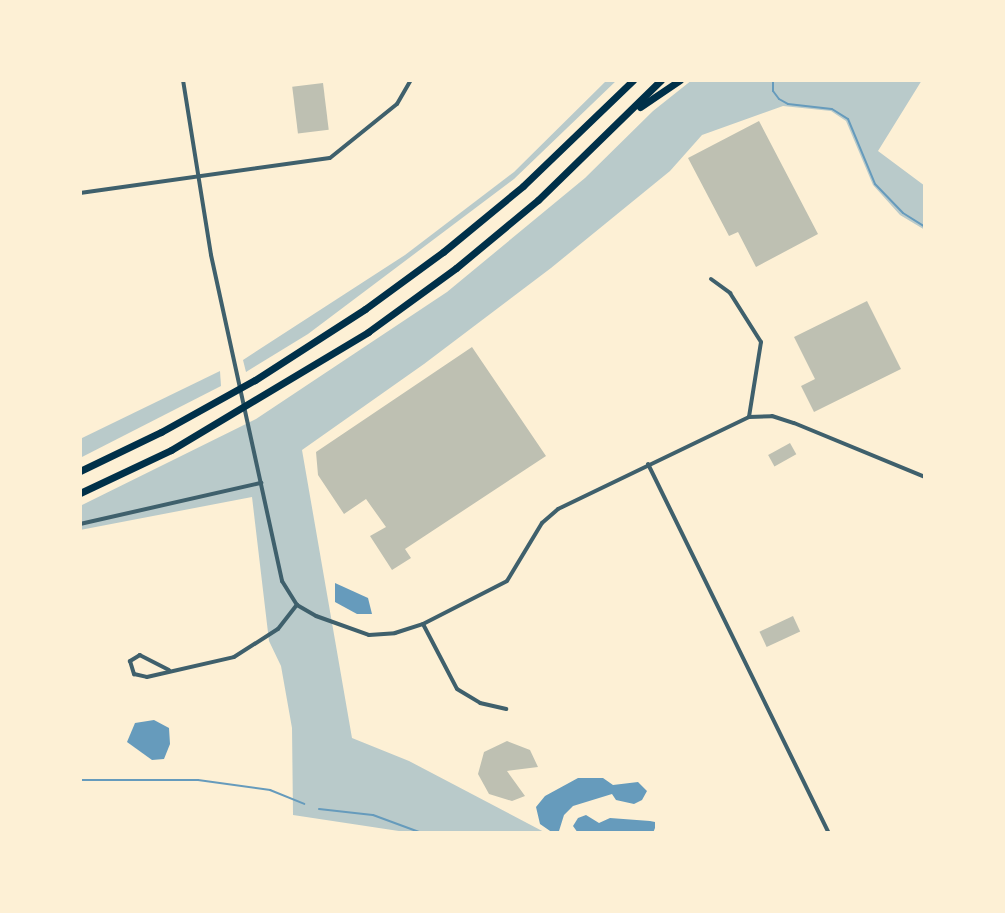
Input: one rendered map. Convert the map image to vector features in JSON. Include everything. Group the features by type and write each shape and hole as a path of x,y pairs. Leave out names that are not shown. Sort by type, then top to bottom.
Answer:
{"highway":[{"path":"80,471 161,432 255,380 365,309 443,252 523,186 633,80"},
{"path":"80,493 171,450 368,332 456,268 538,200 661,80"},
{"path":"628,114 680,80"}],"street":[{"path":"183,80 197,178 229,342 282,581 297,605 343,628 369,635 395,633 423,624 507,581 542,523 558,509 749,417 772,416 794,423 925,477"},
{"path":"80,193 330,158 397,104 411,80"},
{"path":"711,279 730,293 761,342 749,417"},
{"path":"648,464 829,833"},
{"path":"80,524 261,483"},
{"path":"169,670 140,655 130,661 130,669 139,676 169,670 234,657 278,629 297,605"},
{"path":"423,624 457,689 480,703 506,709"}],"shaded area":[{"path":"607,80 617,80 514,179 308,334 246,372 243,360 405,255 514,172"},
{"path":"692,80 922,80 878,151 925,186 925,230 900,215 873,185 846,121 831,111 783,106 702,135 670,171 551,268 424,364 302,450 352,738 409,761 546,833 412,833 293,815 292,728 281,666 269,641 252,497 80,530 80,506 256,419 447,292 585,178 653,111"},
{"path":"220,371 221,386 80,458 80,439"}],"water":[{"path":"335,583 368,598 372,614 357,614 335,602"},
{"path":"154,720 169,728 170,744 164,759 152,760 127,742 135,723"},
{"path":"578,778 603,778 613,785 638,782 647,791 642,800 634,804 616,800 612,794 573,806 564,815 559,831 553,833 540,824 536,807 545,796"},
{"path":"586,815 599,823 610,818 650,821 655,822 655,828 653,833 578,833 573,826 578,818"}],"building":[{"path":"323,83 329,130 298,133 292,87"},
{"path":"759,121 818,234 756,267 738,232 729,236 688,158"},
{"path":"867,301 901,369 814,412 801,386 815,379 794,337"},
{"path":"472,347 546,456 405,549 411,558 392,570 370,536 386,527 366,499 344,514 318,475 316,452"},
{"path":"790,443 796,454 774,466 768,455"},
{"path":"793,616 800,631 767,647 759,632"},
{"path":"507,741 530,750 538,767 507,771 525,796 512,801 489,794 478,774 484,752"}],"waterway":[{"path":"773,80 773,91 788,104 832,109 848,119 875,184 903,213 925,227"},
{"path":"80,780 198,780 270,790 304,804"},
{"path":"319,809 373,815 422,833"}]}
